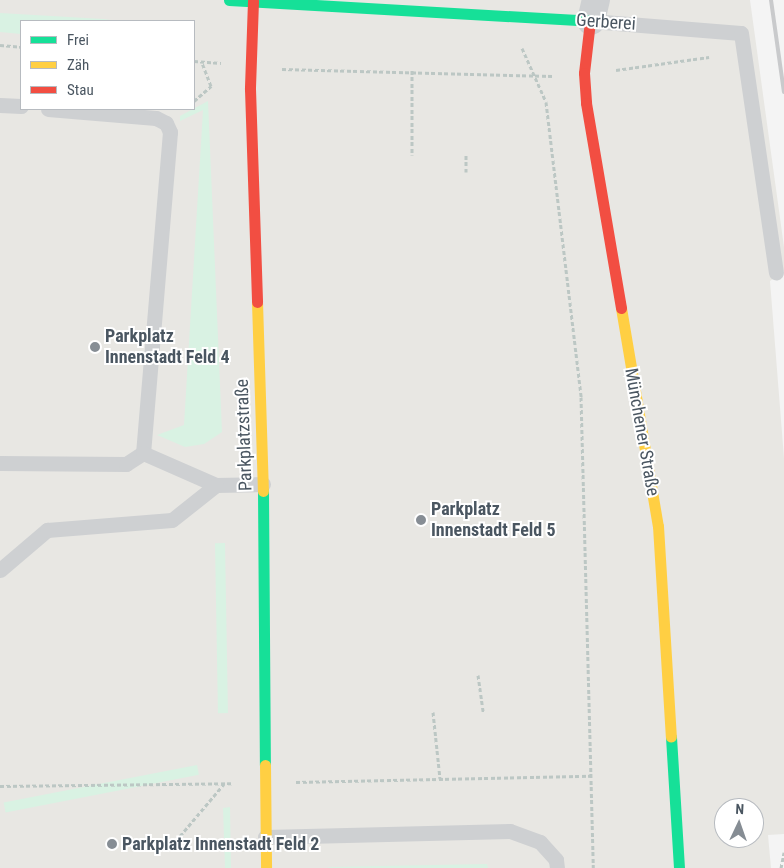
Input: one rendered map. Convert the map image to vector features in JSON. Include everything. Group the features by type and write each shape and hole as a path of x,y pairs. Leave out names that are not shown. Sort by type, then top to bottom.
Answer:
{"main road":[{"name":"Gerberei","path":"229,0 594,10"},
{"name":"Parkplatzstraße","path":"254,2 250,89 263,484 266,868"},
{"name":"Münchener Straße","path":"594,10 584,73 586,103 658,526 679,868"}],"lane":[{"name":"Gerberei","path":"594,10 741,33 776,272"},
{"path":"0,105 20,106"},
{"path":"60,110 156,118 166,123 170,132 144,453"},
{"path":"144,453 216,485 263,484"},
{"path":"0,464 126,464 144,453"},
{"path":"0,570 47,530 172,520 216,485"},
{"path":"265,838 510,831 540,842 556,860 557,868"}],"path":[{"path":"0,45 20,47"},
{"path":"521,46 546,102 581,397 594,868"},
{"path":"195,61 207,62"},
{"path":"195,99 211,86 202,62"},
{"path":"288,69 412,70 552,76"},
{"path":"412,70 412,155"},
{"path":"466,155 466,172"},
{"path":"478,675 484,712"},
{"path":"433,712 440,779"},
{"path":"291,782 591,776"},
{"path":"180,836 224,783"},
{"path":"0,786 232,783"},
{"path":"781,868 784,852"}],"shaded area":[{"path":"0,0 750,0 784,247 784,271 770,281 784,458 784,834 768,835 771,868 0,868"}],"green space":[{"path":"0,13 111,20 20,20 20,34 0,32"},
{"path":"208,101 222,432 204,444 185,447 157,435 184,425 203,110 180,121 180,116 195,110 195,108"},
{"path":"215,543 225,543 228,713 218,713"},
{"path":"197,765 199,775 6,812 4,803"},
{"path":"230,807 231,868 225,868 223,808"},
{"path":"487,864 488,868 327,868 330,867"}],"railway":[{"path":"771,0 784,92"}],"traffic: fast":[{"path":"229,0 590,21"},
{"path":"263,491 265,765"},
{"path":"671,737 679,868"}],"traffic: slow":[{"path":"257,302 263,491"},
{"path":"621,308 658,526 671,737"},
{"path":"265,765 266,868"}],"traffic: jam":[{"path":"253,1 250,89 257,302"},
{"path":"590,21 584,73 586,103 621,308"}],"place":[{"name":"Parkplatz Innenstadt Feld 4","path":"95,347"},
{"name":"Parkplatz Innenstadt Feld 5","path":"421,520"},
{"name":"Parkplatz Innenstadt Feld 2","path":"112,844"}]}
